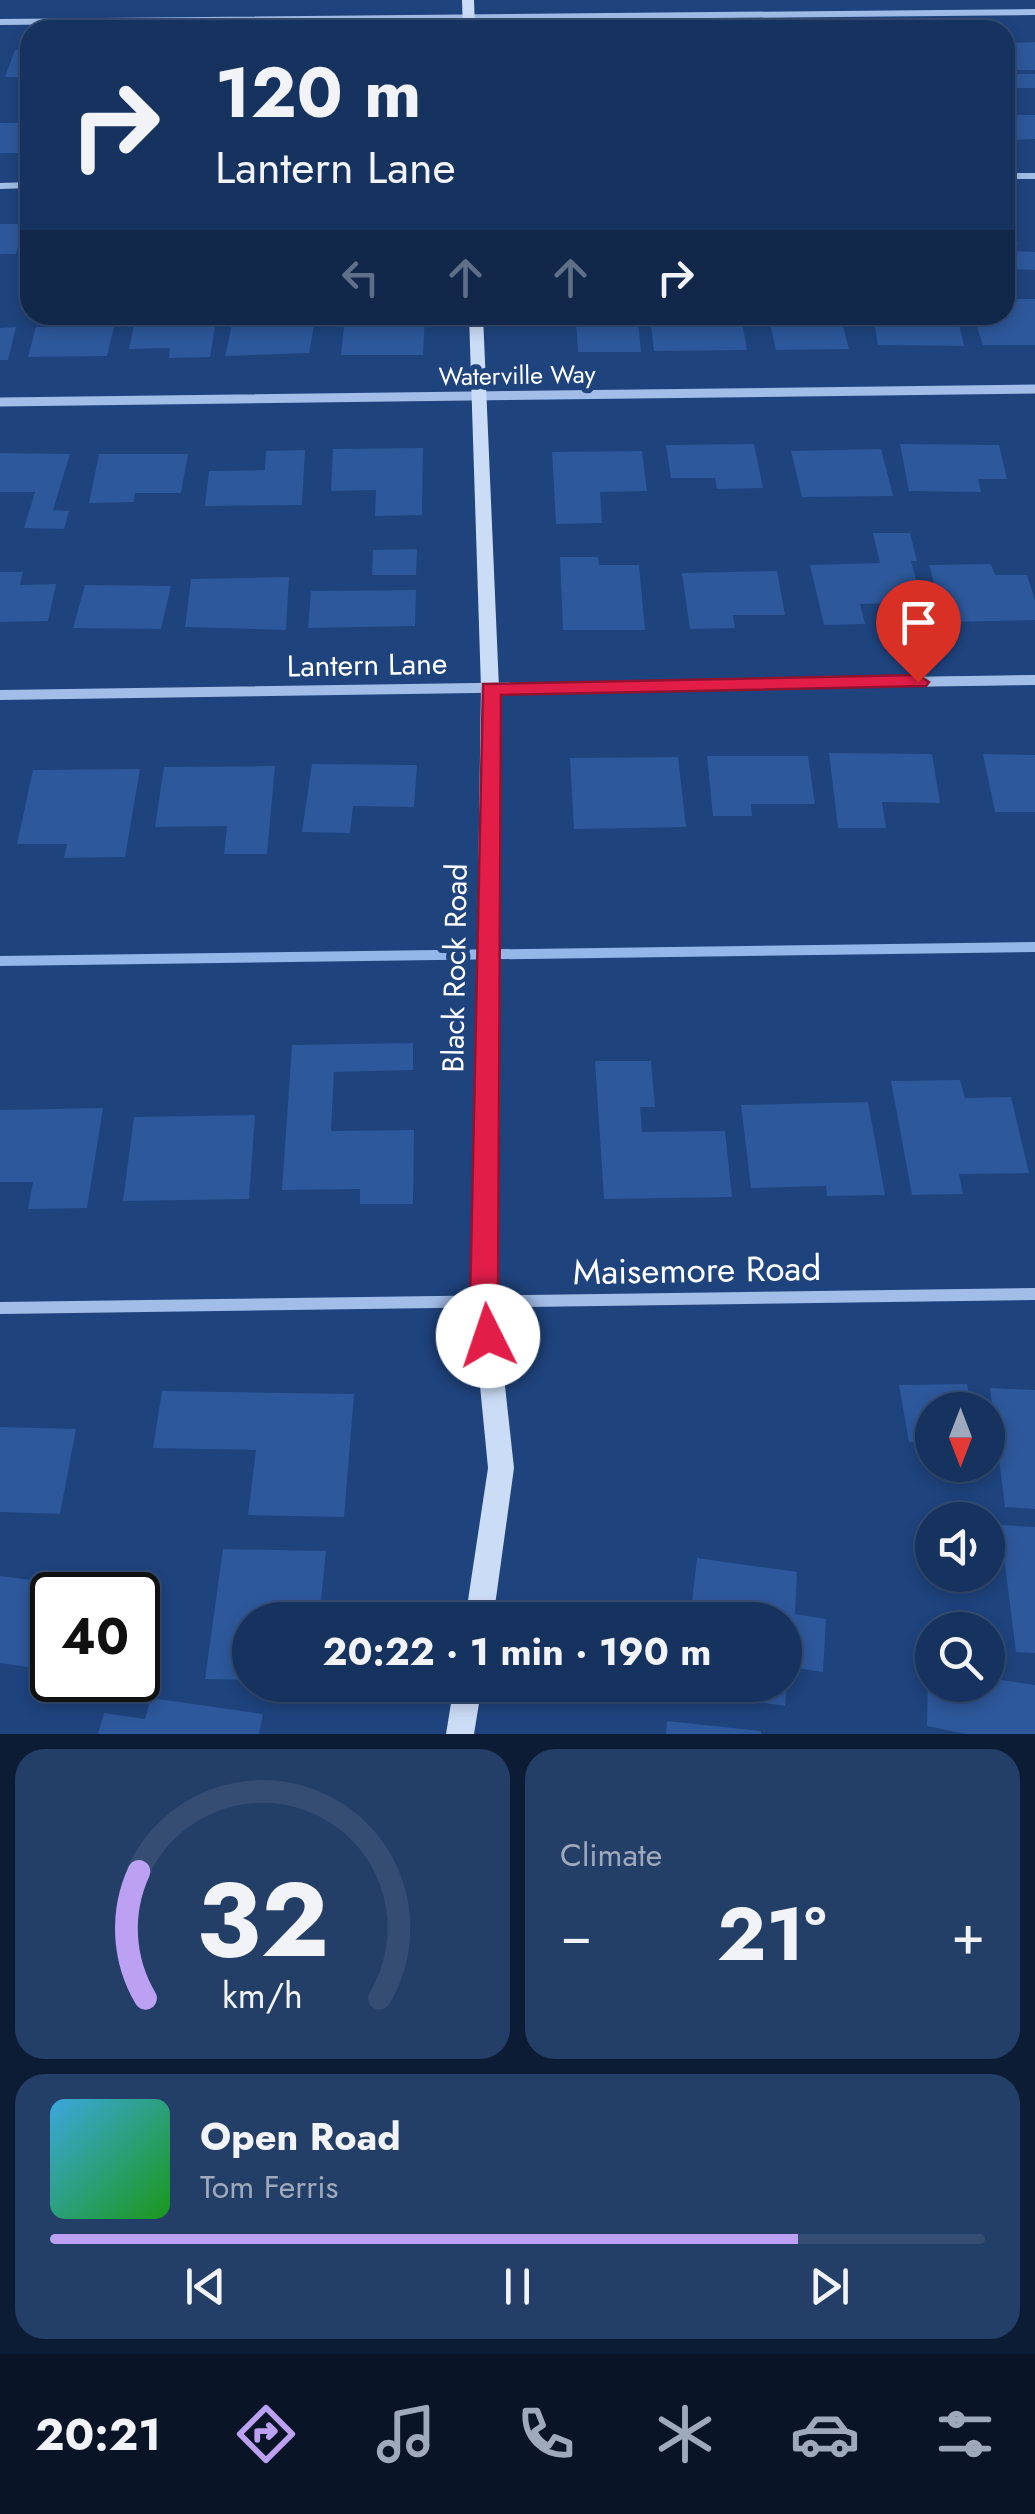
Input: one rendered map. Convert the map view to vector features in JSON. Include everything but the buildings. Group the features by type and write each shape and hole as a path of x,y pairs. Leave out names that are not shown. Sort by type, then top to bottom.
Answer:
{"street":[{"path":"657,20 1035,12"},
{"name":"Black Rock Road","path":"476,325 490,688 484,1304 501,1468 481,1602"},
{"name":"Waterville Way","path":"0,402 1035,390"},
{"name":"Lantern Lane","path":"0,695 1035,680"},
{"name":"Maisemore Road","path":"0,1308 1035,1294"},
{"path":"460,1734 465,1702"}],"waterway":[{"path":"0,961 1035,947"}],"route":[{"path":"488,1336 484,1304 490,688 918,682"}]}
